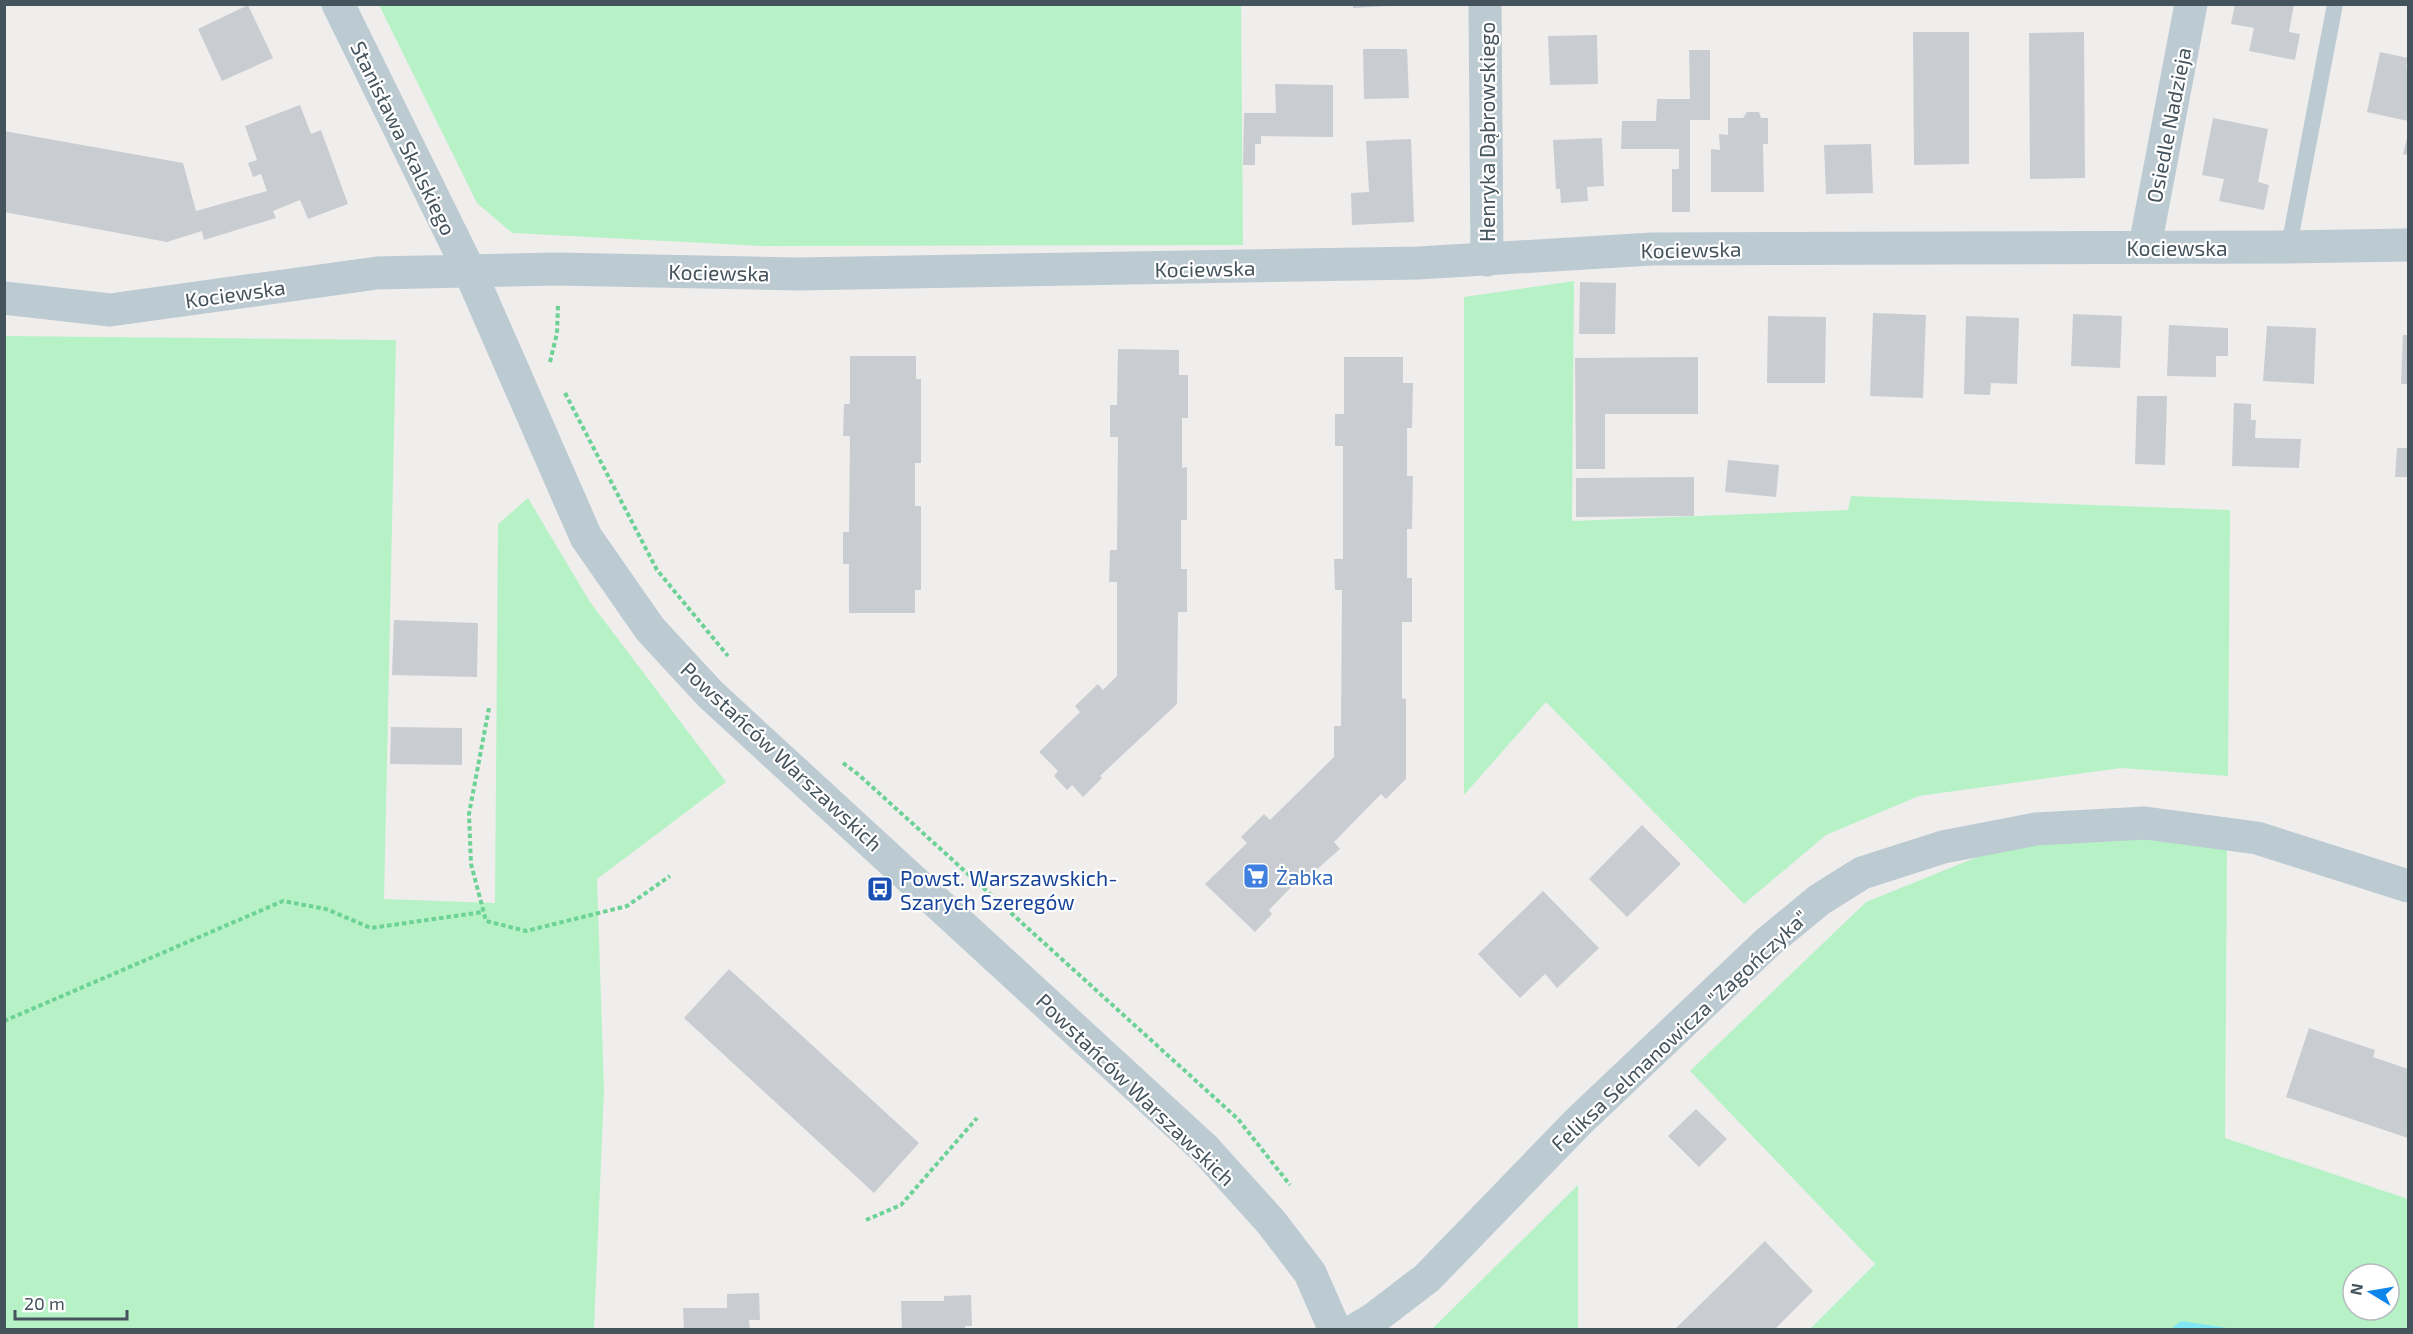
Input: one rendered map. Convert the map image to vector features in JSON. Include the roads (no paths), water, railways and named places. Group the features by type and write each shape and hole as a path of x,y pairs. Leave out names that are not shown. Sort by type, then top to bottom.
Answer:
{"street":[{"name":"Stanisława Skalskiego","path":"338,4 470,272"},
{"name":"Henryka Dąbrowskiego","path":"1485,4 1487,260"},
{"name":"Osiedle Nadzieja","path":"2145,246 2191,4"},
{"name":"Kociewska","path":"4,298 110,310 377,273 557,269 797,274 1297,267 1487,260 1652,249 2409,245"},
{"name":"Powstańców Warszawskich","path":"470,272 586,537 650,629 710,694 791,770 836,807 1205,1149 1270,1222 1310,1273 1335,1329"},
{"name":"Feliksa Selmanowicza \"Zagończyka\"","path":"1355,1329 1372,1320 1427,1278 1578,1122 1768,942 1819,900 1862,873 1943,846 2036,829 2145,823 2257,838 2409,886"}],"lane":[{"path":"2286,247 2292,230 2335,4"}],"water":[{"path":"2181,1321 2234,1329 2171,1329"}],"place":[{"name":"Żabka","path":"1256,876"},
{"name":"Powst. Warszawskich- Szarych Szeregów","path":"880,889"}]}
